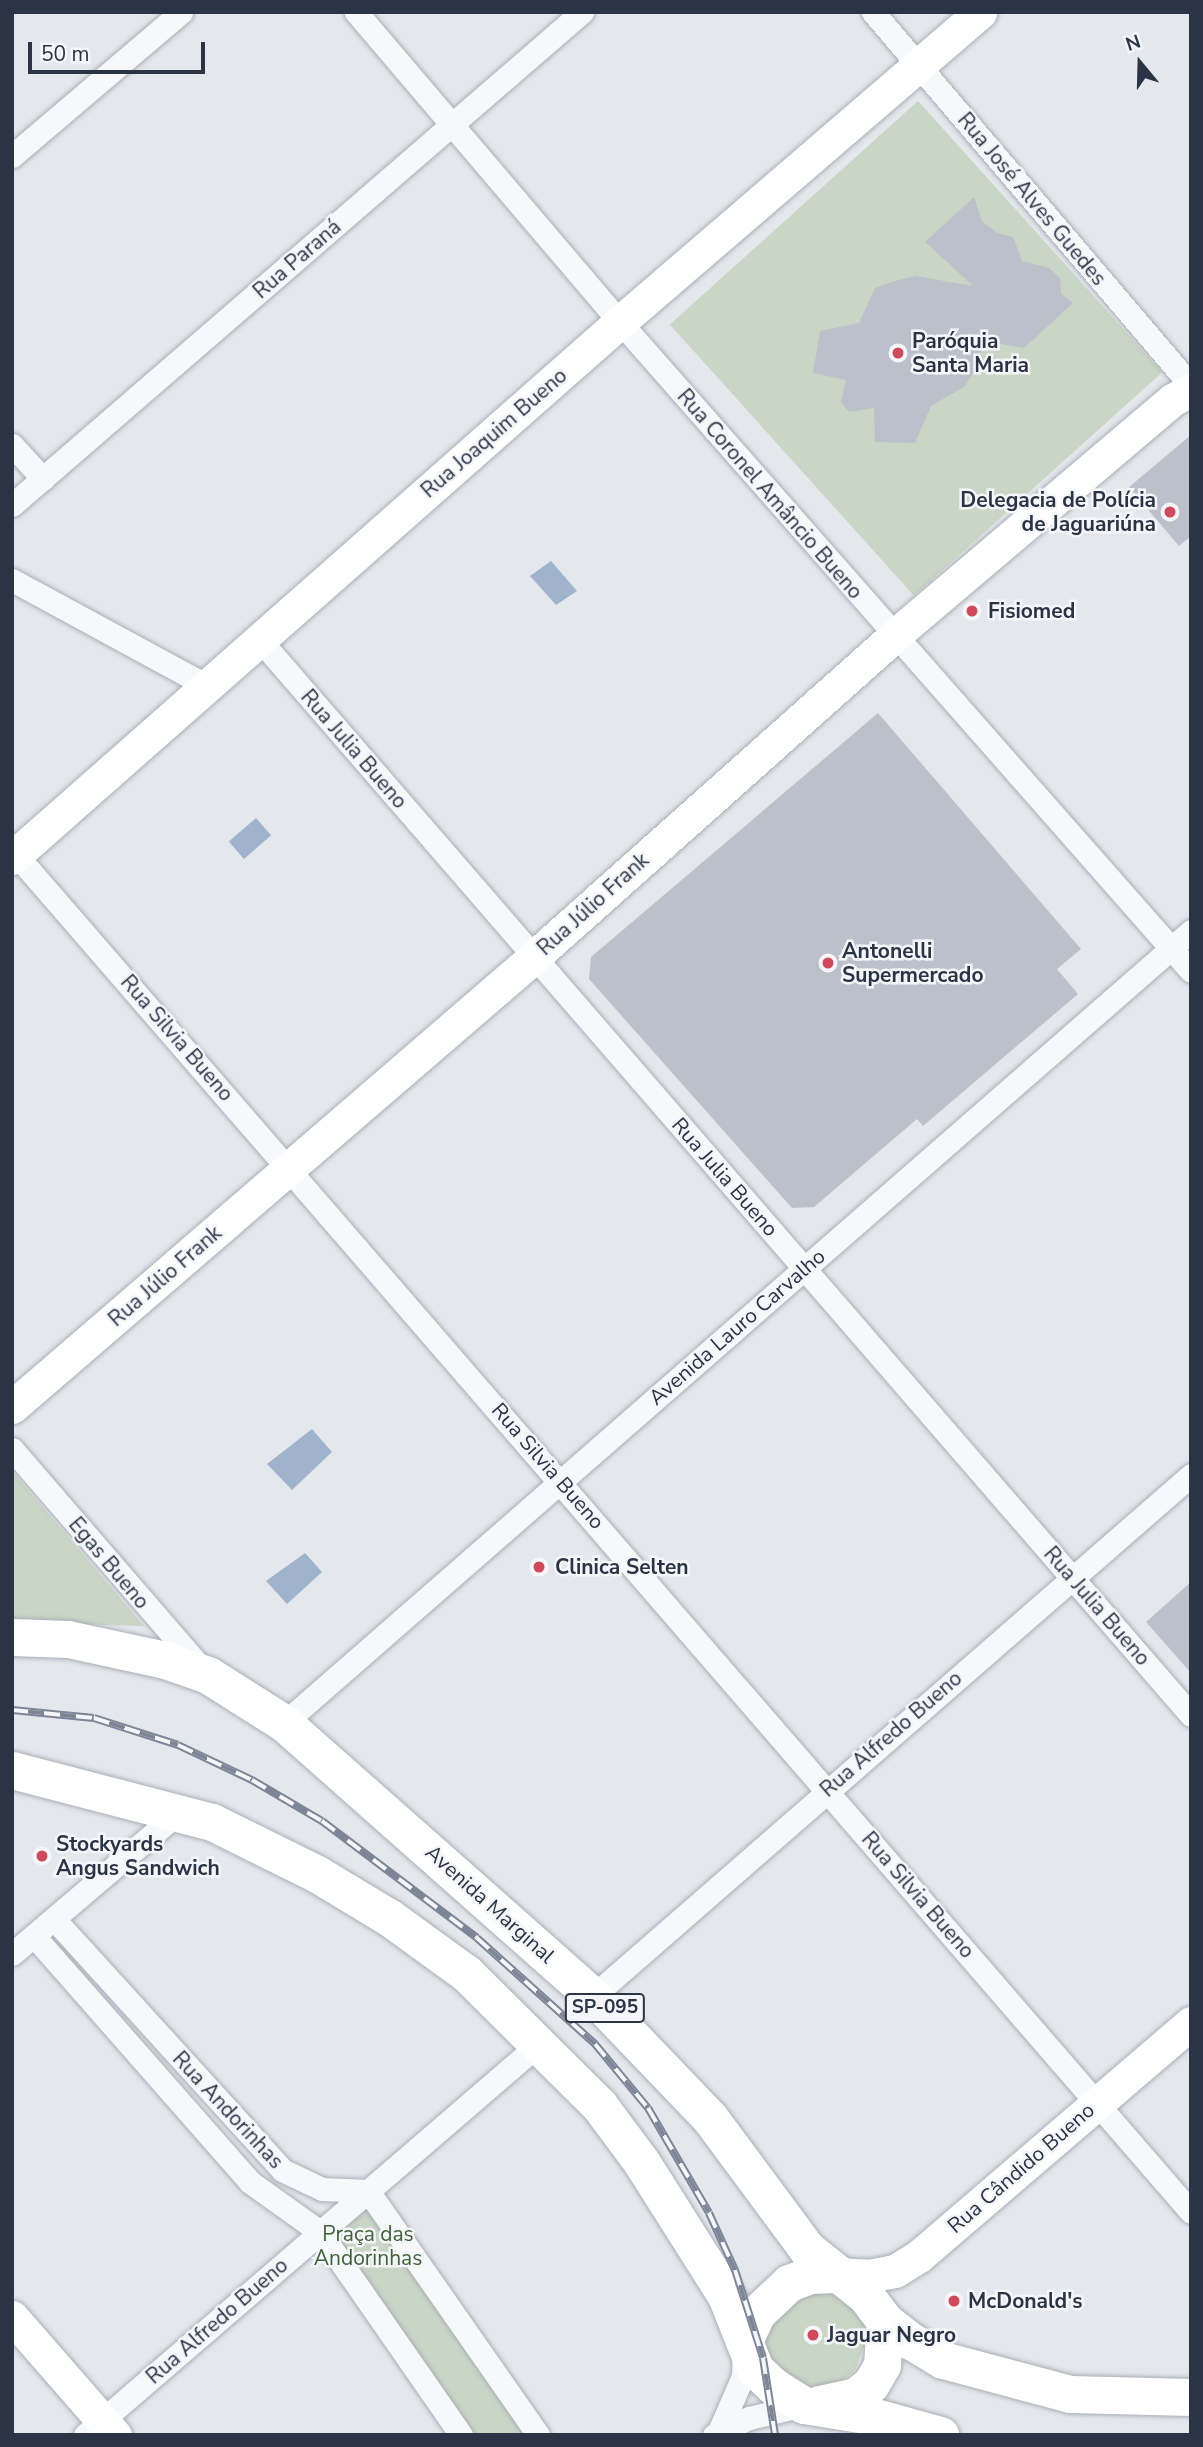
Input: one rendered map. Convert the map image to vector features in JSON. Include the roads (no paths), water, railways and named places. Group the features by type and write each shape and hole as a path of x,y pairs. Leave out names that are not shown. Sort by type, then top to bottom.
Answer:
{"main road":[{"name":"Rua Joaquim Bueno","path":"14,854 620,322 980,12"},
{"name":"Rua Júlio Frank","path":"12,1408 534,957 894,636 1186,386"},
{"name":"Avenida Marginal","path":"12,1637 68,1639 129,1651 208,1675 284,1723 593,1996 710,2118 807,2249 866,2296 885,2321 943,2360 998,2378 1070,2394 1183,2394"},
{"name":"SP-095","path":"12,1770 212,1822 317,1874 390,1918 467,1974 540,2043 599,2105 642,2163 726,2296 755,2369 785,2397 804,2405 872,2416 940,2435"},
{"name":"Rua Cândido Bueno","path":"836,2274 869,2276 895,2271 919,2256 1191,2023"},
{"path":"804,2405 845,2400 872,2384 882,2365 888,2302 919,2256"},
{"path":"744,2341 757,2313 789,2283 810,2275 836,2274"},
{"path":"12,2317 101,2430"}],"street":[{"path":"12,156 181,12"},
{"name":"Rua Coronel Amâncio Bueno","path":"356,12 620,322 1191,971"},
{"name":"Rua Paraná","path":"12,505 582,12"},
{"name":"Rua José Alves Guedes","path":"873,12 1186,386"},
{"path":"12,445 43,479"},
{"path":"12,580 208,686"},
{"name":"Rua Julia Bueno","path":"260,640 1191,1715"},
{"name":"Rua Silvia Bueno","path":"14,854 291,1168 1191,2212"},
{"name":"Avenida Lauro Carvalho","path":"284,1723 1191,930"},
{"name":"Egas Bueno","path":"12,1449 208,1675"},
{"name":"Rua Alfredo Bueno","path":"593,1996 1191,1475"},
{"path":"12,1954 179,1812"},
{"name":"Rua Andorinhas","path":"54,1919 282,2170 322,2189 368,2190"},
{"name":"Rua Andorinhas","path":"34,1936 250,2182 320,2232 461,2435"},
{"name":"Rua Alfredo Bueno","path":"101,2430 320,2232 540,2043"},
{"path":"368,2190 538,2435"},
{"path":"716,2433 743,2376 744,2341"},
{"path":"716,2433 804,2405"}],"water":[{"path":"551,561 577,591 556,605 530,576"},
{"path":"256,818 271,835 244,859 229,842"},
{"path":"312,1429 332,1452 292,1490 267,1464"},
{"path":"305,1553 322,1572 287,1604 266,1581"}],"railway":[{"path":"12,1710 94,1718 178,1745 252,1780 322,1821 477,1938 595,2044 648,2108 709,2213 735,2270 763,2358 775,2435"}],"place":[{"name":"Paróquia Santa Maria","path":"898,353"},
{"name":"Delegacia de Polícia de Jaguariúna","path":"1170,512"},
{"name":"Fisiomed","path":"972,611"},
{"name":"Antonelli Supermercado","path":"828,963"},
{"name":"Clinica Selten","path":"539,1567"},
{"name":"Stockyards Angus Sandwich","path":"42,1856"},
{"name":"McDonald's","path":"954,2301"},
{"name":"Jaguar Negro","path":"813,2335"}],"park label":[{"name":"Praça das Andorinhas","path":"368,2246"}]}
